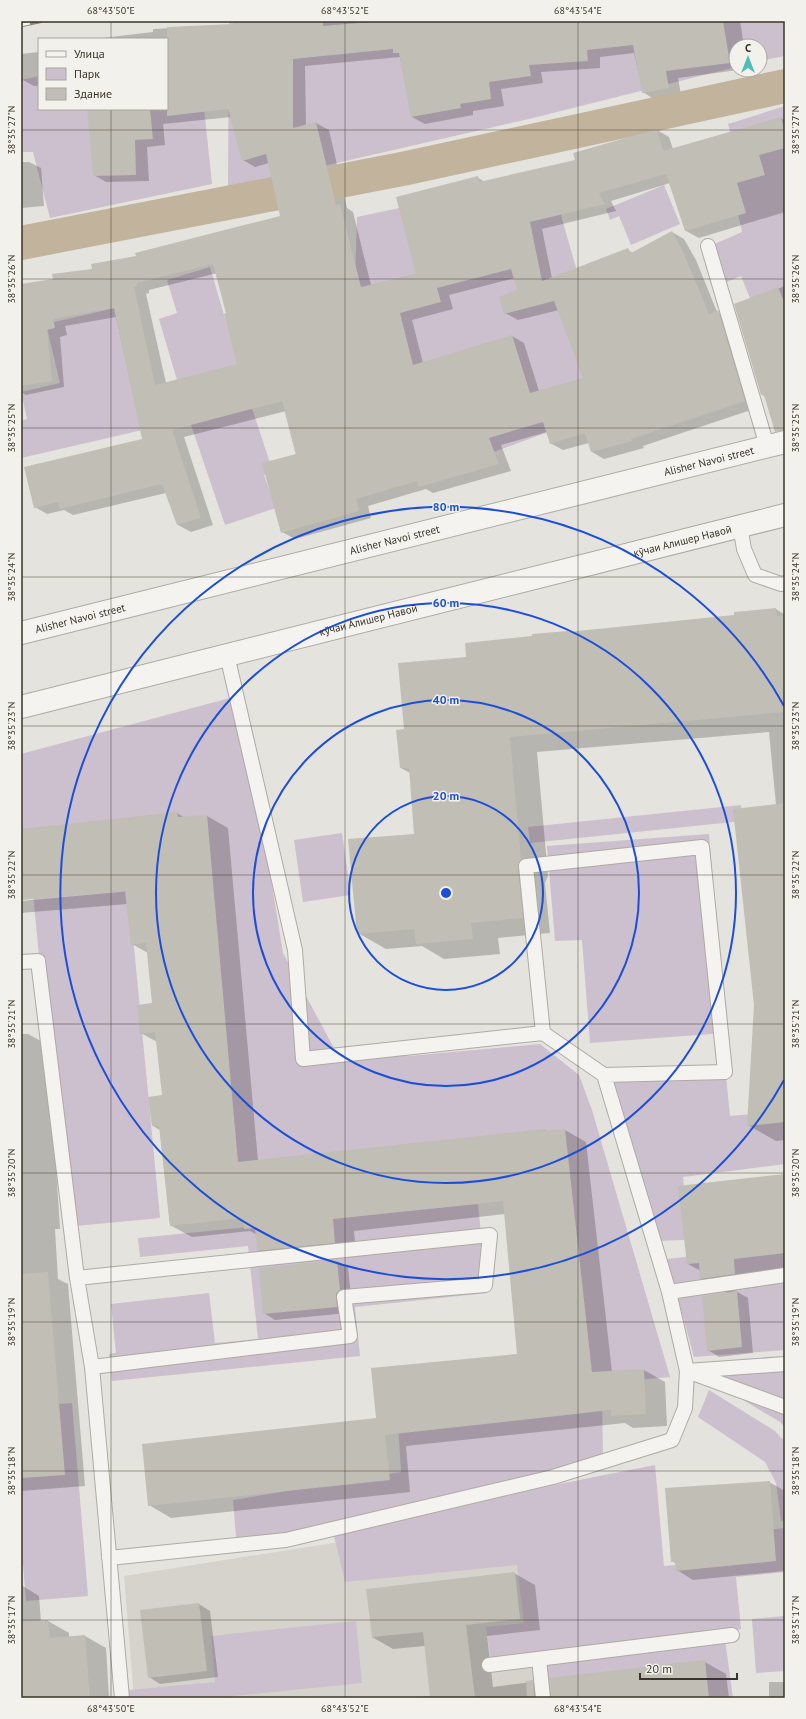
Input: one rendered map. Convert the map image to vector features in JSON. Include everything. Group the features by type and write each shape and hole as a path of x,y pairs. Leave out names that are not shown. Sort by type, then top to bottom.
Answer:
{"street":[{"name":"Alisher Navoi street","path":"21,633 776,444"},
{"name":"кӯчаи Алишер Навоӣ","path":"21,708 785,515"}],"lane":[{"path":"708,246 776,444"},
{"path":"740,526 744,549 755,575 781,584 785,583"},
{"path":"227,655 295,950 303,1059 543,1033 604,1076 725,1072 702,847 526,866 543,1033"},
{"path":"21,962 38,961 77,1278 92,1367 122,1698"},
{"path":"109,1558 286,1540 553,1476 672,1440 685,1408 687,1371 670,1292 604,1076"},
{"path":"77,1278 490,1235 485,1285 344,1297 350,1336 92,1367"},
{"path":"670,1292 785,1275"},
{"path":"670,1292 785,1280"},
{"path":"687,1371 785,1364"},
{"path":"687,1371 785,1407"},
{"path":"489,1665 732,1635"},
{"path":"539,1659 543,1698"}],"shaded area":[{"path":"622,1497 633,1653 548,1698 134,1698 124,1576"}],"green space":[{"path":"229,21 785,21 785,56 768,59 768,38 728,38 728,69 529,119 228,188"},
{"path":"197,41 212,184 50,218 33,152 21,152 21,80 38,76 38,110 168,110 168,107"},
{"path":"785,106 785,354 768,342 741,276 720,285 703,249 742,232 730,177 742,173 728,124"},
{"path":"555,175 562,219 616,407 431,475 303,484 282,400 355,278 357,217"},
{"path":"664,185 680,224 631,245 619,216 610,220 606,209"},
{"path":"210,267 234,349 270,360 179,387 159,319 177,313 167,280"},
{"path":"119,307 147,429 21,458 21,421 27,419 21,392 60,383 46,324"},
{"path":"250,402 273,472 264,475 276,508 225,525 190,422"},
{"path":"241,695 283,953 336,1052 409,1056 540,1044 579,1075 592,1110 670,1377 555,1387 538,1184 191,1219 175,819 21,855 21,754"},
{"path":"741,805 743,821 530,843 528,827"},
{"path":"342,833 351,895 303,902 294,840"},
{"path":"709,834 725,1033 590,1043 582,940 555,941 547,846"},
{"path":"127,874 160,1218 65,1227 32,883"},
{"path":"725,1066 730,1116 785,1111 785,1164 683,1177 688,1229 752,1237 659,1241 608,1071"},
{"path":"478,1204 487,1293 355,1307 360,1356 112,1381 109,1354 116,1353 111,1304 209,1293 215,1343 258,1339 248,1246 140,1257 138,1238"},
{"path":"785,1246 785,1350 694,1357 667,1259"},
{"path":"785,1369 785,1427 780,1422 713,1382 712,1373"},
{"path":"709,1390 775,1431 785,1442 785,1520 781,1521 776,1483 765,1462 698,1417"},
{"path":"602,1400 603,1455 552,1471 284,1536 236,1538 233,1500 401,1472 398,1424"},
{"path":"72,1403 88,1596 26,1601 23,1564 21,1564 21,1407"},
{"path":"655,1465 664,1566 702,1563 700,1537 785,1528 785,1572 736,1577 741,1629 491,1662 486,1627 524,1623 517,1565 345,1582 334,1536 544,1487"},
{"path":"785,1616 785,1671 756,1673 752,1619"},
{"path":"356,1621 362,1683 214,1698 129,1698 129,1690 215,1682 211,1636"},
{"path":"725,1640 733,1698 548,1698 544,1666"}],"building":[{"path":"233,21 323,21 323,26 383,21 723,21 728,51 728,63 666,71 669,88 642,93 633,45 587,50 588,61 529,65 531,76 489,82 491,99 460,104 461,108 411,117 399,53 393,53 393,49 293,59 293,128 316,122 336,205 340,204 361,287 416,274 396,197 478,176 479,182 575,160 573,153 657,129 663,151 781,117 785,132 785,148 759,155 765,175 737,183 746,213 685,231 666,174 599,193 605,204 530,222 542,281 628,248 631,253 672,231 683,252 709,314 718,310 745,401 631,439 632,441 591,452 585,433 550,444 543,422 489,438 499,464 419,487 417,481 356,499 359,511 281,533 262,463 296,454 282,401 172,430 201,518 177,525 162,484 60,509 58,502 34,508 24,467 142,439 114,308 53,319 55,328 47,330 52,381 21,386 21,284 53,279 52,274 92,269 91,264 136,256 135,253 280,216 266,154 242,161 228,109 167,116 167,27 233,24","holes":["213,264 226,313 224,314 237,364 155,385 134,287 137,286 137,283","511,269 517,290 499,297 504,314 554,301 583,378 530,393 512,335 413,365 400,313 441,302 437,288"]},
{"path":"87,110 150,110 153,139 135,140 136,175 93,176"},
{"path":"778,287 785,304 785,430 775,432 764,395 761,395 734,304"},
{"path":"776,608 777,616 785,616 785,712 510,737 521,859 518,867 523,918 471,923 473,939 416,944 414,929 357,934 348,839 414,834 409,768 400,768 396,730 404,729 398,663 466,657 465,643 532,636 532,634 568,632 734,615 734,612"},
{"path":"785,803 785,1122 747,1126 754,1005 733,809"},
{"path":"177,812 178,817 207,815 238,1162 545,1129 545,1131 565,1129 592,1372 644,1369 646,1414 611,1416 611,1410 385,1435 390,1480 148,1506 142,1444 376,1418 371,1368 517,1354 503,1201 333,1219 335,1243 257,1251 255,1228 244,1229 243,1218 170,1226 159,1126 152,1126 148,1097 162,1095 155,1032 140,1034 137,1005 152,1003 146,943 131,945 125,891 21,900 21,829"},
{"path":"785,1174 785,1253 734,1259 735,1274 700,1279 699,1263 687,1264 678,1186"},
{"path":"337,1260 340,1290 336,1294 337,1307 263,1314 259,1268"},
{"path":"48,1272 65,1475 21,1478 21,1274"},
{"path":"737,1291 742,1347 707,1351 702,1296"},
{"path":"770,1481 776,1561 676,1571 675,1562 671,1562 665,1488"},
{"path":"515,1572 520,1619 466,1625 475,1698 430,1698 423,1632 372,1637 366,1589"},
{"path":"199,1603 207,1671 148,1678 140,1610"},
{"path":"48,1620 50,1638 85,1635 90,1698 21,1698 21,1622"},
{"path":"705,1660 709,1698 551,1698 549,1678"},
{"path":"533,1680 534,1698 527,1698 526,1681"}],"waterway":[{"path":"21,243 407,168 785,86"}],"railway":[{"path":"21,25 40,21"}]}
